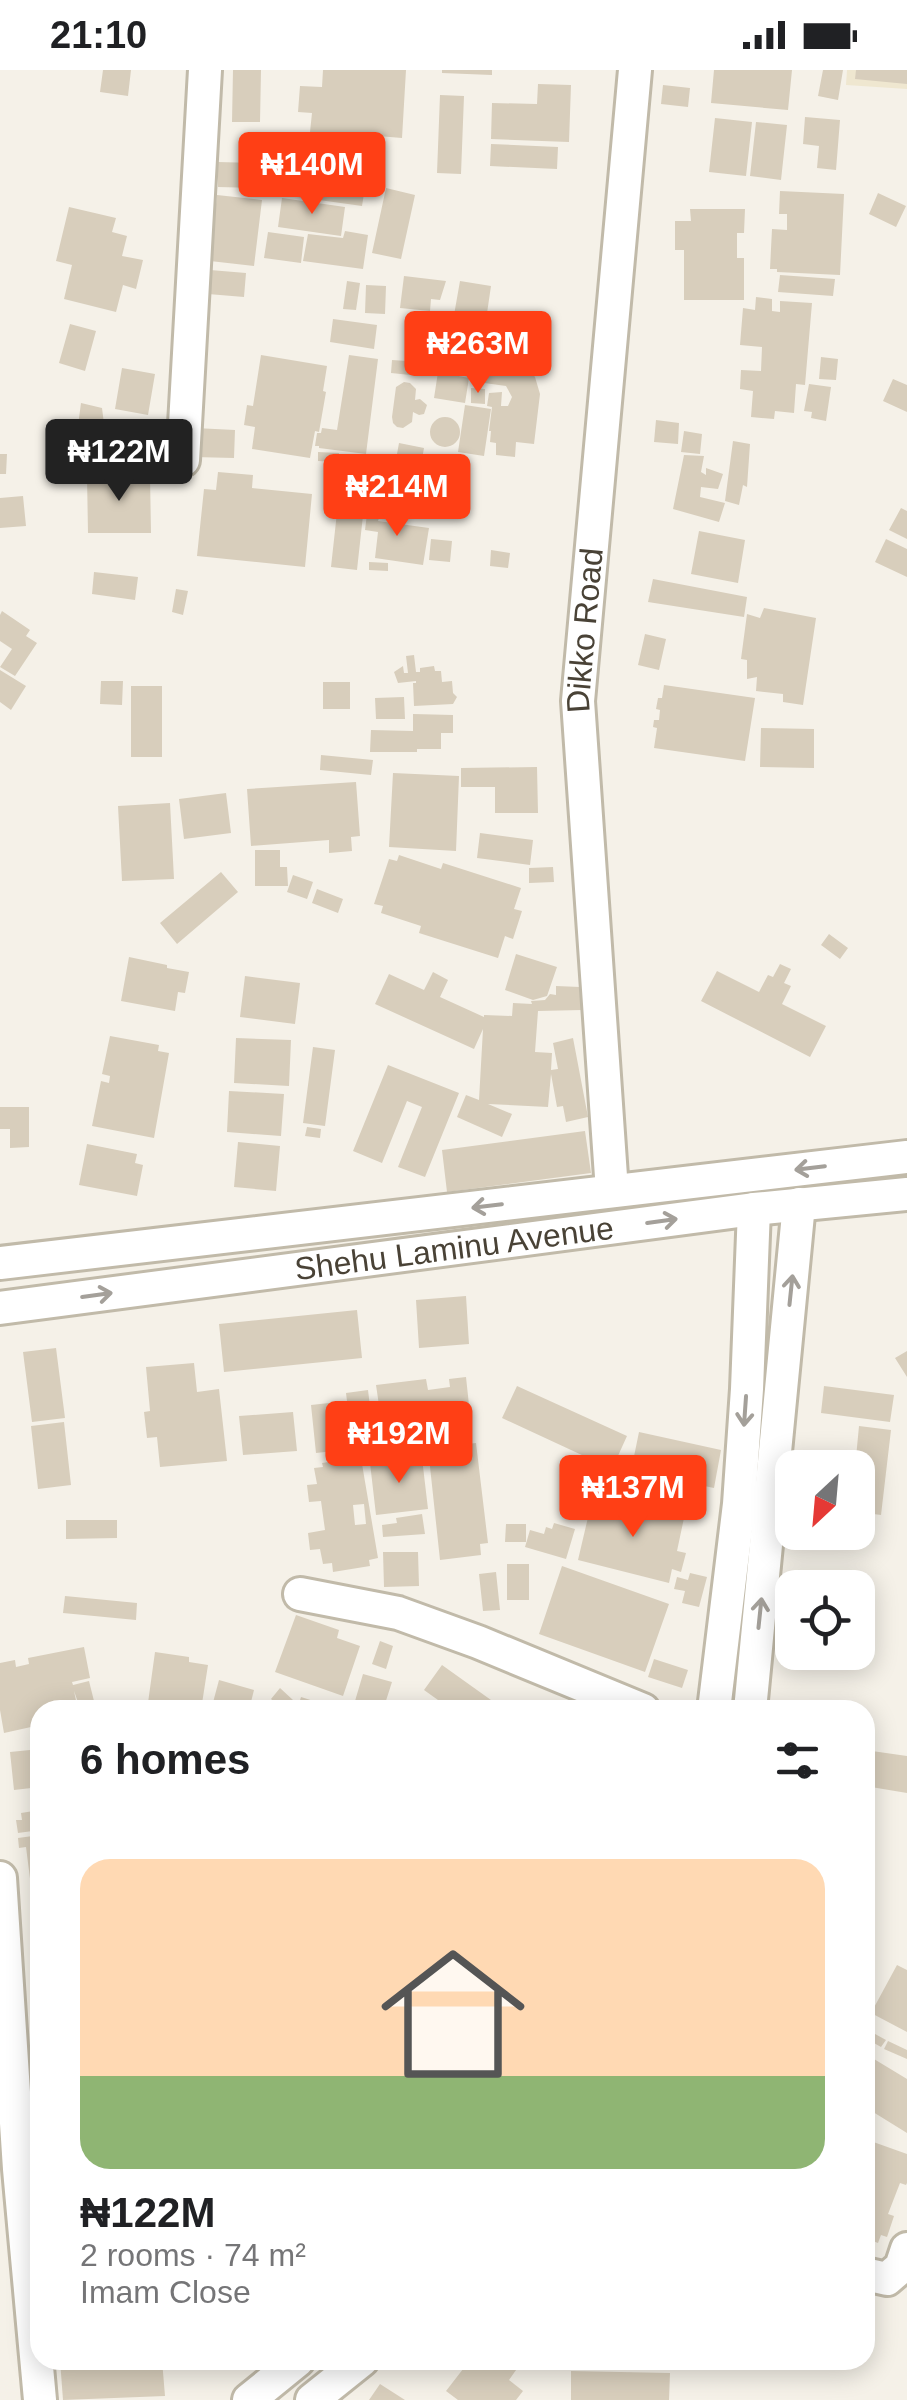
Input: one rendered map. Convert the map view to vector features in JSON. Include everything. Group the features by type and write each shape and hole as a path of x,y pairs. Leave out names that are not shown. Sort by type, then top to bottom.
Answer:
{"street":[{"path":"183,460 206,70"},
{"name":"Dikko Road","path":"612,1192 578,701 635,70"},
{"name":"Shehu Laminu Avenue","path":"0,1263 907,1157"},
{"name":"Shehu Laminu Avenue","path":"0,1308 754,1209 907,1194"},
{"path":"751,1700 800,1204"},
{"path":"715,1700 738,1504 754,1209"},
{"path":"300,1594 398,1612 620,1700"},
{"path":"0,1878 9,2165 30,2324"},
{"path":"875,2276 887,2279 901,2267 907,2249"},
{"path":"36,2370 40,2400"},
{"path":"249,2400 286,2370"},
{"path":"312,2400 350,2370"}],"shaded area":[{"path":"847,70 907,70 907,89 846,85"}],"building":[{"path":"103,70 131,70 128,96 100,92"},
{"path":"233,70 261,70 260,122 232,122"},
{"path":"323,70 406,70 402,138 378,136 378,140 370,139 369,135 310,132 312,113 298,112 300,86 322,87"},
{"path":"492,70 492,75 442,73"},
{"path":"714,70 792,70 788,110 711,103"},
{"path":"823,70 843,70 838,100 818,96"},
{"path":"856,70 907,70 907,84 855,79"},
{"path":"538,84 571,85 569,142 491,139 492,103 537,104"},
{"path":"663,85 690,88 688,107 661,104"},
{"path":"440,95 464,96 461,174 437,173"},
{"path":"805,117 840,120 836,170 817,168 819,146 803,144"},
{"path":"715,118 752,122 746,176 709,172"},
{"path":"756,122 787,125 781,180 750,176"},
{"path":"491,144 558,147 557,169 490,166"},
{"path":"218,162 260,163 260,188 218,187"},
{"path":"273,168 366,181 362,206 269,193"},
{"path":"386,188 415,195 401,259 372,253"},
{"path":"780,191 844,194 840,275 770,269 772,229 787,230 787,214 779,214"},
{"path":"878,193 906,206 896,227 869,214"},
{"path":"217,195 262,200 254,266 210,261"},
{"path":"282,198 345,207 341,236 278,227"},
{"path":"69,207 116,218 112,232 127,236 122,256 143,260 136,289 123,285 116,312 64,299 72,265 56,261"},
{"path":"690,209 745,209 744,233 737,233 737,258 744,258 744,300 684,300 684,250 675,250 675,221 691,221"},
{"path":"345,231 368,235 363,269 303,261 308,234 343,238"},
{"path":"268,232 304,237 301,263 264,258"},
{"path":"210,270 246,273 244,297 208,294"},
{"path":"780,275 835,279 833,296 778,292"},
{"path":"404,276 446,281 440,300 431,299 430,311 400,308"},
{"path":"347,281 360,283 356,310 343,309"},
{"path":"460,281 491,286 486,320 454,315"},
{"path":"366,285 386,286 385,314 365,313"},
{"path":"756,297 772,299 772,311 780,312 780,301 812,303 805,385 796,384 794,413 775,411 774,419 751,417 753,391 740,389 741,370 761,371 762,347 740,345 743,308 755,310"},
{"path":"333,319 377,325 374,349 330,342"},
{"path":"70,324 96,331 85,371 59,363"},
{"path":"456,345 479,348 478,356 506,357 527,367 535,377 540,394 534,444 516,442 515,457 496,455 496,443 490,442 489,431 492,407 487,406 489,393 502,392 501,406 508,406 512,397 506,386 477,382 478,362 475,376 452,374"},
{"path":"261,355 327,366 319,432 315,431 310,458 252,449 255,427 244,425 247,405 253,406"},
{"path":"349,355 378,359 366,454 315,446 322,428 337,430"},
{"path":"821,357 838,359 836,380 819,379"},
{"path":"392,360 421,362 420,376 391,373"},
{"path":"122,368 155,374 148,415 115,409"},
{"path":"438,372 469,378 465,403 434,398"},
{"path":"893,379 907,385 907,412 883,401"},
{"path":"404,382 416,389 415,400 427,405 424,414 413,412 412,422 403,428 393,423 392,417 396,387"},
{"path":"809,384 831,387 826,421 811,418 812,412 804,411"},
{"path":"471,388 485,389 485,404 471,403"},
{"path":"81,403 102,408 104,424 129,427 129,449 76,441"},
{"path":"465,405 491,409 484,456 458,452"},
{"path":"445,417 459,426 460,432 451,446 445,447 431,438 430,432 439,418"},
{"path":"656,420 679,423 678,444 654,442"},
{"path":"156,422 176,423 173,463 153,461"},
{"path":"195,428 235,430 234,458 194,457"},
{"path":"684,431 702,434 700,454 681,452"},
{"path":"733,441 750,444 747,487 743,485 739,505 725,501"},
{"path":"399,443 424,448 415,498 390,493"},
{"path":"318,452 339,453 338,460 318,461"},
{"path":"0,454 7,454 6,474 0,474"},
{"path":"684,455 704,456 701,472 706,475 706,468 723,474 718,489 701,487 700,497 725,503 719,522 673,509"},
{"path":"342,467 368,470 357,570 331,567"},
{"path":"218,472 253,475 252,488 312,494 305,567 197,556 204,489 216,490"},
{"path":"87,476 150,476 151,533 88,533"},
{"path":"384,493 384,506 371,506 371,494"},
{"path":"23,496 26,526 0,528 0,498"},
{"path":"368,506 382,509 378,521 429,528 423,565 375,558 378,532 365,530"},
{"path":"901,508 907,511 907,539 889,530"},
{"path":"699,531 745,540 738,583 691,574"},
{"path":"431,539 452,541 450,562 429,560"},
{"path":"886,539 907,549 907,577 875,562"},
{"path":"491,550 510,553 508,568 490,566"},
{"path":"369,562 388,563 388,571 369,570"},
{"path":"94,572 138,577 135,600 92,594"},
{"path":"653,579 747,597 744,617 648,602"},
{"path":"176,589 188,591 183,615 172,612"},
{"path":"764,608 816,618 803,705 783,702 783,694 756,691 757,677 747,679 747,660 741,659 747,614 760,618"},
{"path":"2,611 30,630 26,636 37,643 15,676 0,667 12,649 0,641"},
{"path":"645,634 666,639 659,670 638,665"},
{"path":"414,655 416,672 434,666 435,671 441,671 442,682 452,681 457,697 453,704 414,706 416,681 398,683 394,672 403,666 404,673 408,673 406,656"},
{"path":"0,670 26,686 11,710 0,702"},
{"path":"101,681 123,681 122,705 100,704"},
{"path":"323,682 350,682 350,709 323,709"},
{"path":"664,685 755,698 745,761 654,748 654,720 659,720 660,710 656,709"},
{"path":"131,686 162,686 162,757 131,757"},
{"path":"404,697 405,719 376,719 375,698"},
{"path":"413,714 453,715 453,733 441,733 441,749 370,752 371,730 413,731"},
{"path":"761,728 814,729 814,768 760,767"},
{"path":"321,755 373,760 371,775 320,770"},
{"path":"537,767 538,813 495,813 495,787 461,787 461,768"},
{"path":"393,773 459,776 456,851 389,847"},
{"path":"356,782 360,836 351,837 352,851 329,853 329,840 251,846 247,789"},
{"path":"226,793 231,833 184,839 179,799"},
{"path":"170,803 174,879 122,881 118,806"},
{"path":"480,833 533,840 530,865 477,858"},
{"path":"255,850 280,850 280,867 287,867 288,886 255,886"},
{"path":"399,855 441,869 443,863 521,888 514,909 522,911 513,939 505,936 498,958 419,933 421,926 381,913 383,906 374,904 389,859 397,861"},
{"path":"553,867 554,882 529,883 529,868"},
{"path":"221,872 238,892 177,944 160,923"},
{"path":"293,875 313,882 307,899 287,892"},
{"path":"317,889 343,899 338,913 312,903"},
{"path":"829,934 848,948 840,959 821,945"},
{"path":"516,954 557,967 547,996 533,1000 505,990"},
{"path":"129,957 189,972 185,993 178,992 175,1011 121,1001"},
{"path":"780,964 791,969 784,983 791,986 782,1004 826,1026 810,1057 701,1001 717,971 759,992"},
{"path":"433,972 448,980 440,997 484,1017 512,1016 513,1003 545,1000 550,994 556,995 556,986 580,987 582,1010 538,1011 535,1052 552,1053 551,1070 558,1069 553,1043 573,1038 588,1117 566,1122 563,1106 557,1107 551,1074 548,1107 488,1104 512,1114 502,1137 457,1117 466,1095 479,1100 483,1029 474,1049 375,1004 389,974 424,990"},
{"path":"245,976 300,983 295,1024 240,1017"},
{"path":"110,1036 159,1045 158,1051 169,1053 154,1138 92,1126 101,1081 109,1083 110,1076 102,1074"},
{"path":"236,1038 291,1040 289,1086 234,1083"},
{"path":"313,1047 335,1050 325,1126 303,1123"},
{"path":"388,1065 459,1093 425,1177 398,1167 422,1107 407,1101 382,1163 353,1151"},
{"path":"229,1091 284,1094 281,1136 227,1132"},
{"path":"0,1107 29,1107 29,1147 10,1148 10,1129 0,1129"},
{"path":"307,1127 321,1129 320,1138 305,1136"},
{"path":"585,1131 591,1173 447,1192 442,1150"},
{"path":"238,1142 280,1146 276,1191 234,1187"},
{"path":"87,1144 137,1154 135,1163 143,1165 137,1196 79,1185"},
{"path":"466,1296 469,1344 419,1348 416,1300"},
{"path":"357,1310 362,1358 224,1372 219,1324"},
{"path":"56,1348 65,1418 32,1422 23,1352"},
{"path":"907,1351 907,1377 895,1358"},
{"path":"194,1363 197,1392 219,1389 227,1461 160,1467 157,1437 147,1438 144,1412 150,1411 146,1367"},
{"path":"466,1377 472,1433 414,1439 414,1434 404,1435 401,1410 380,1412 376,1385 426,1379 428,1390 450,1387 449,1379"},
{"path":"517,1386 627,1436 612,1469 502,1418"},
{"path":"824,1386 894,1395 890,1422 821,1413"},
{"path":"368,1390 371,1415 381,1414 383,1437 377,1438 378,1446 316,1453 311,1405 347,1401 346,1393"},
{"path":"293,1412 297,1451 243,1455 239,1416"},
{"path":"64,1422 71,1485 38,1489 31,1426"},
{"path":"859,1426 891,1430 881,1515 875,1514 875,1450 857,1450"},
{"path":"639,1432 721,1450 714,1488 631,1471"},
{"path":"476,1443 488,1543 480,1544 481,1555 440,1560 428,1448"},
{"path":"356,1458 358,1465 362,1464 378,1558 369,1560 370,1566 333,1572 332,1563 323,1564 320,1549 310,1550 308,1533 325,1530 321,1501 309,1502 307,1485 317,1484 314,1468 323,1467 322,1463","holes":["364,1504 366,1524 355,1525 353,1505"]},
{"path":"422,1458 428,1509 376,1515 370,1463"},
{"path":"632,1474 676,1482 673,1496 629,1488"},
{"path":"593,1496 684,1518 677,1551 686,1553 681,1572 672,1569 669,1583 578,1560"},
{"path":"422,1514 425,1534 383,1537 382,1525 397,1523 396,1518"},
{"path":"66,1520 117,1520 117,1538 66,1539"},
{"path":"554,1523 575,1529 566,1559 525,1547 530,1530 544,1534 546,1527 552,1529"},
{"path":"506,1524 526,1524 526,1542 505,1542"},
{"path":"383,1552 418,1552 419,1586 384,1587"},
{"path":"507,1564 529,1564 529,1600 507,1600"},
{"path":"562,1566 669,1604 645,1672 539,1634"},
{"path":"496,1572 500,1610 483,1611 479,1574"},
{"path":"690,1573 707,1577 699,1607 682,1603 685,1591 674,1589 677,1577 688,1580"},
{"path":"65,1596 137,1603 136,1620 63,1613"},
{"path":"296,1615 339,1630 337,1638 360,1646 343,1696 275,1672"},
{"path":"380,1641 393,1646 386,1669 372,1664"},
{"path":"84,1647 90,1678 72,1682 73,1685 89,1681 94,1700 77,1700 74,1691 76,1700 30,1700 30,1727 4,1733 0,1663 15,1660 16,1667 29,1664 28,1658"},
{"path":"155,1652 189,1657 189,1662 208,1665 203,1700 148,1700"},
{"path":"654,1659 688,1670 682,1688 648,1677"},
{"path":"442,1665 491,1700 438,1700 424,1690"},
{"path":"363,1674 392,1682 386,1700 355,1700"},
{"path":"219,1680 254,1690 252,1700 214,1700"},
{"path":"280,1688 293,1700 272,1700"},
{"path":"30,1750 30,1788 14,1790 10,1752"},
{"path":"875,1751 907,1756 907,1793 875,1788"},
{"path":"30,1812 30,1831 18,1833 16,1820 22,1820 21,1813"},
{"path":"30,1836 30,1878 26,1847 19,1848 18,1838"},
{"path":"897,1965 907,1970 907,2032 875,2015 875,2006"},
{"path":"875,2034 886,2040 881,2047 875,2044"},
{"path":"888,2041 907,2050 907,2059 884,2049"},
{"path":"875,2060 907,2079 907,2133 875,2113"},
{"path":"875,2143 907,2154 907,2183 900,2183 888,2214 894,2216 887,2237 881,2235 878,2243"},
{"path":"61,2370 163,2370 165,2396 63,2400"},
{"path":"462,2370 516,2370 509,2380 523,2391 516,2400 458,2400 446,2391"},
{"path":"571,2371 670,2373 669,2400 571,2400"},
{"path":"380,2384 405,2400 369,2400"}]}
